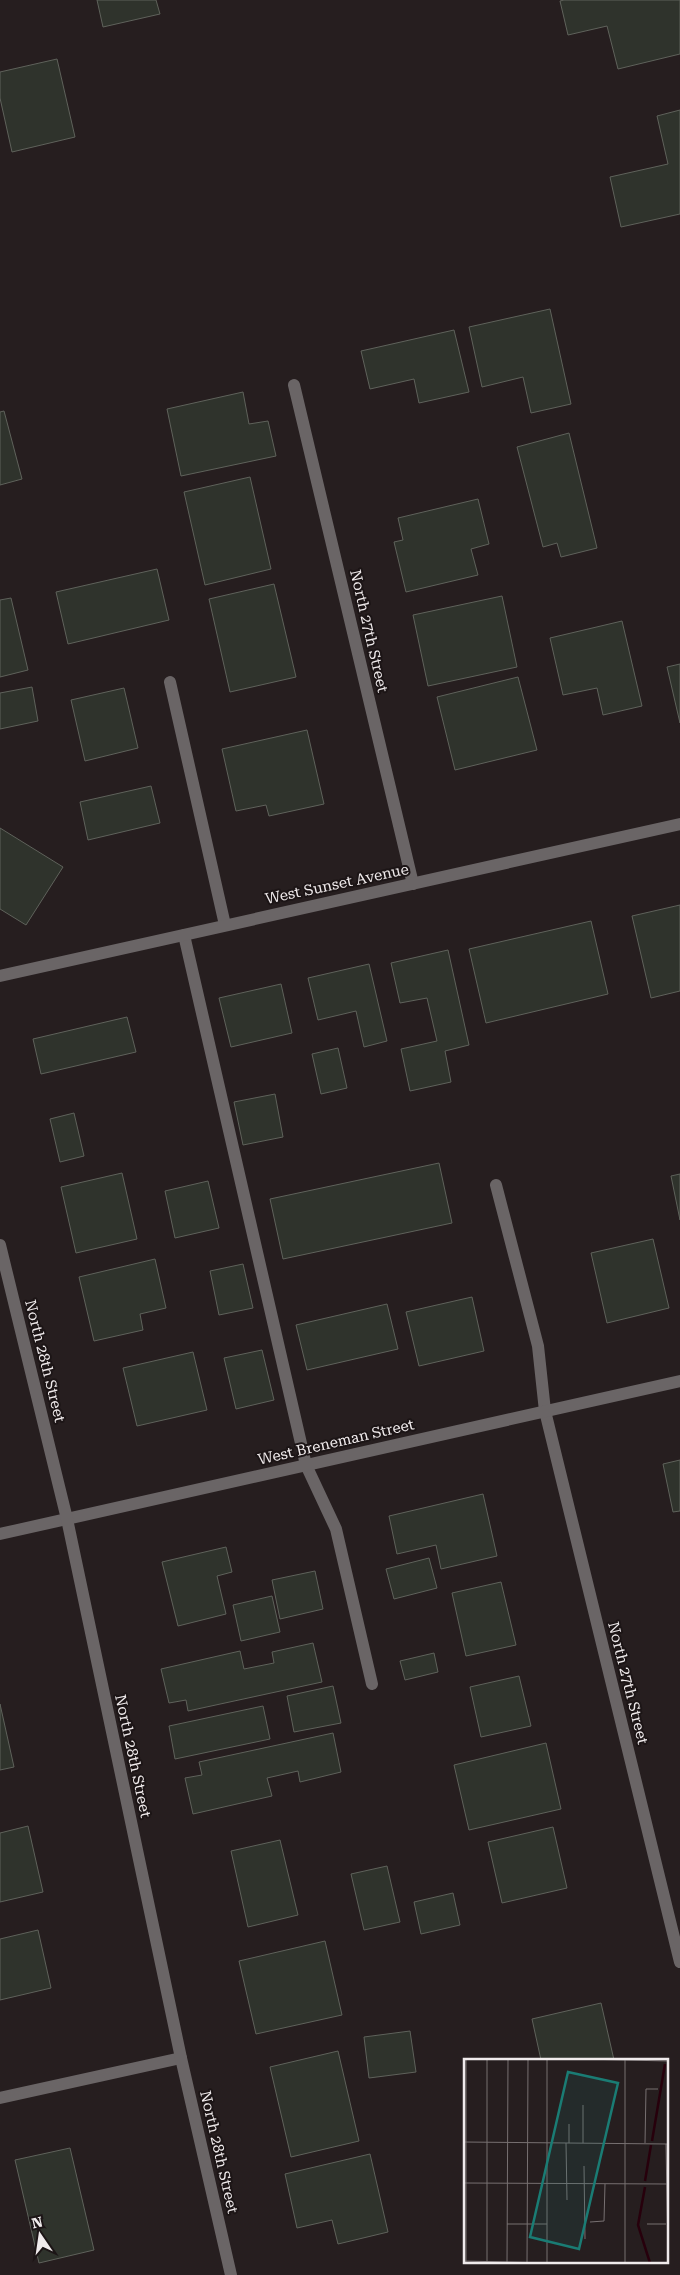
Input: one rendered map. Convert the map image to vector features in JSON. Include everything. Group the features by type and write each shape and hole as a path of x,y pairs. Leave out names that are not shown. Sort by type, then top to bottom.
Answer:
{"street":[{"name":"North 27th Street","path":"294,385 413,884"},
{"path":"170,682 225,925"},
{"name":"West Sunset Avenue","path":"0,976 680,824"},
{"path":"184,935 306,1465 336,1529 372,1684"},
{"name":"North 27th Street","path":"496,1185 538,1346 545,1411 680,1962"},
{"name":"North 28th Street","path":"0,1245 67,1519 181,2058 231,2275"},
{"name":"West Breneman Street","path":"0,1534 680,1381"},
{"path":"0,2098 181,2058"}],"building":[{"path":"97,0 156,0 160,14 103,27"},
{"path":"680,0 680,54 618,69 607,26 568,35 560,1"},
{"path":"57,59 75,137 12,152 0,98 0,72"},
{"path":"680,110 680,214 621,227 610,177 668,164 657,116"},
{"path":"550,309 571,404 531,413 523,377 482,387 469,327"},
{"path":"454,330 469,392 419,403 414,379 370,389 361,351"},
{"path":"243,392 249,424 268,421 276,456 181,476 167,409"},
{"path":"4,411 22,479 0,485 0,412"},
{"path":"569,433 597,548 561,557 557,543 543,547 517,447"},
{"path":"250,477 271,569 205,585 184,492"},
{"path":"478,499 489,544 471,549 478,575 406,592 394,542 403,540 398,518"},
{"path":"157,569 169,620 68,644 56,592"},
{"path":"274,584 296,677 230,692 209,599"},
{"path":"502,596 517,667 428,686 413,615"},
{"path":"11,598 28,670 0,677 0,600"},
{"path":"622,621 642,706 603,715 597,688 563,695 550,638"},
{"path":"680,664 680,723 667,667"},
{"path":"518,677 537,750 455,770 437,697"},
{"path":"32,687 38,721 0,729 0,693"},
{"path":"124,688 138,748 85,761 71,700"},
{"path":"307,730 324,804 269,816 266,805 236,811 222,749"},
{"path":"151,786 160,823 88,840 80,802"},
{"path":"0,828 63,867 26,925 0,909"},
{"path":"680,905 680,991 651,998 632,916"},
{"path":"591,921 608,994 486,1023 469,949"},
{"path":"448,950 469,1045 445,1051 451,1082 410,1091 401,1049 437,1041 427,998 400,1003 391,963"},
{"path":"369,964 387,1041 364,1047 356,1011 318,1020 308,978"},
{"path":"281,984 292,1033 231,1047 219,998"},
{"path":"127,1017 136,1052 41,1074 33,1039"},
{"path":"338,1048 347,1088 321,1094 312,1054"},
{"path":"275,1094 283,1137 243,1145 234,1102"},
{"path":"74,1113 84,1156 60,1162 50,1119"},
{"path":"439,1163 452,1223 283,1259 270,1199"},
{"path":"122,1173 137,1239 76,1253 61,1187"},
{"path":"680,1174 680,1220 671,1176"},
{"path":"208,1181 219,1228 175,1238 165,1191"},
{"path":"653,1239 669,1308 607,1323 591,1253"},
{"path":"155,1259 166,1308 140,1314 143,1330 94,1341 79,1277"},
{"path":"243,1264 253,1308 219,1315 210,1271"},
{"path":"472,1297 484,1351 419,1366 406,1312"},
{"path":"387,1304 398,1349 307,1370 296,1325"},
{"path":"262,1350 274,1400 236,1409 224,1358"},
{"path":"193,1352 207,1410 137,1426 123,1368"},
{"path":"680,1460 680,1511 673,1512 663,1464"},
{"path":"483,1494 497,1556 441,1569 436,1545 397,1554 389,1516"},
{"path":"226,1547 232,1572 217,1576 226,1614 178,1626 162,1562"},
{"path":"429,1558 437,1588 394,1599 386,1569"},
{"path":"315,1571 323,1609 280,1619 272,1580"},
{"path":"501,1582 516,1645 466,1656 452,1593"},
{"path":"272,1596 280,1632 241,1641 233,1605"},
{"path":"313,1643 322,1682 188,1711 186,1700 169,1703 161,1669 240,1651 244,1669 274,1663 272,1652"},
{"path":"434,1653 438,1672 405,1680 400,1661"},
{"path":"519,1676 531,1726 481,1737 470,1687"},
{"path":"333,1686 341,1723 294,1732 287,1696"},
{"path":"0,1704 14,1767 0,1770"},
{"path":"263,1706 270,1739 175,1759 169,1726"},
{"path":"333,1733 341,1772 300,1782 298,1771 267,1778 272,1796 193,1814 185,1778 202,1775 199,1762"},
{"path":"546,1743 561,1809 469,1830 454,1765"},
{"path":"28,1826 43,1892 0,1902 0,1833"},
{"path":"553,1827 567,1888 502,1903 488,1842"},
{"path":"280,1840 298,1915 248,1927 231,1851"},
{"path":"387,1866 400,1922 364,1930 351,1874"},
{"path":"453,1893 460,1925 421,1934 414,1902"},
{"path":"38,1930 51,1988 0,2000 0,1939"},
{"path":"325,1941 342,2015 256,2034 239,1961"},
{"path":"601,2003 614,2059 541,2059 532,2019"},
{"path":"410,2031 416,2072 369,2078 364,2037"},
{"path":"338,2051 359,2141 291,2157 270,2067"},
{"path":"70,2148 94,2250 39,2263 15,2160"},
{"path":"370,2154 388,2232 338,2244 332,2220 297,2228 285,2174"}]}
